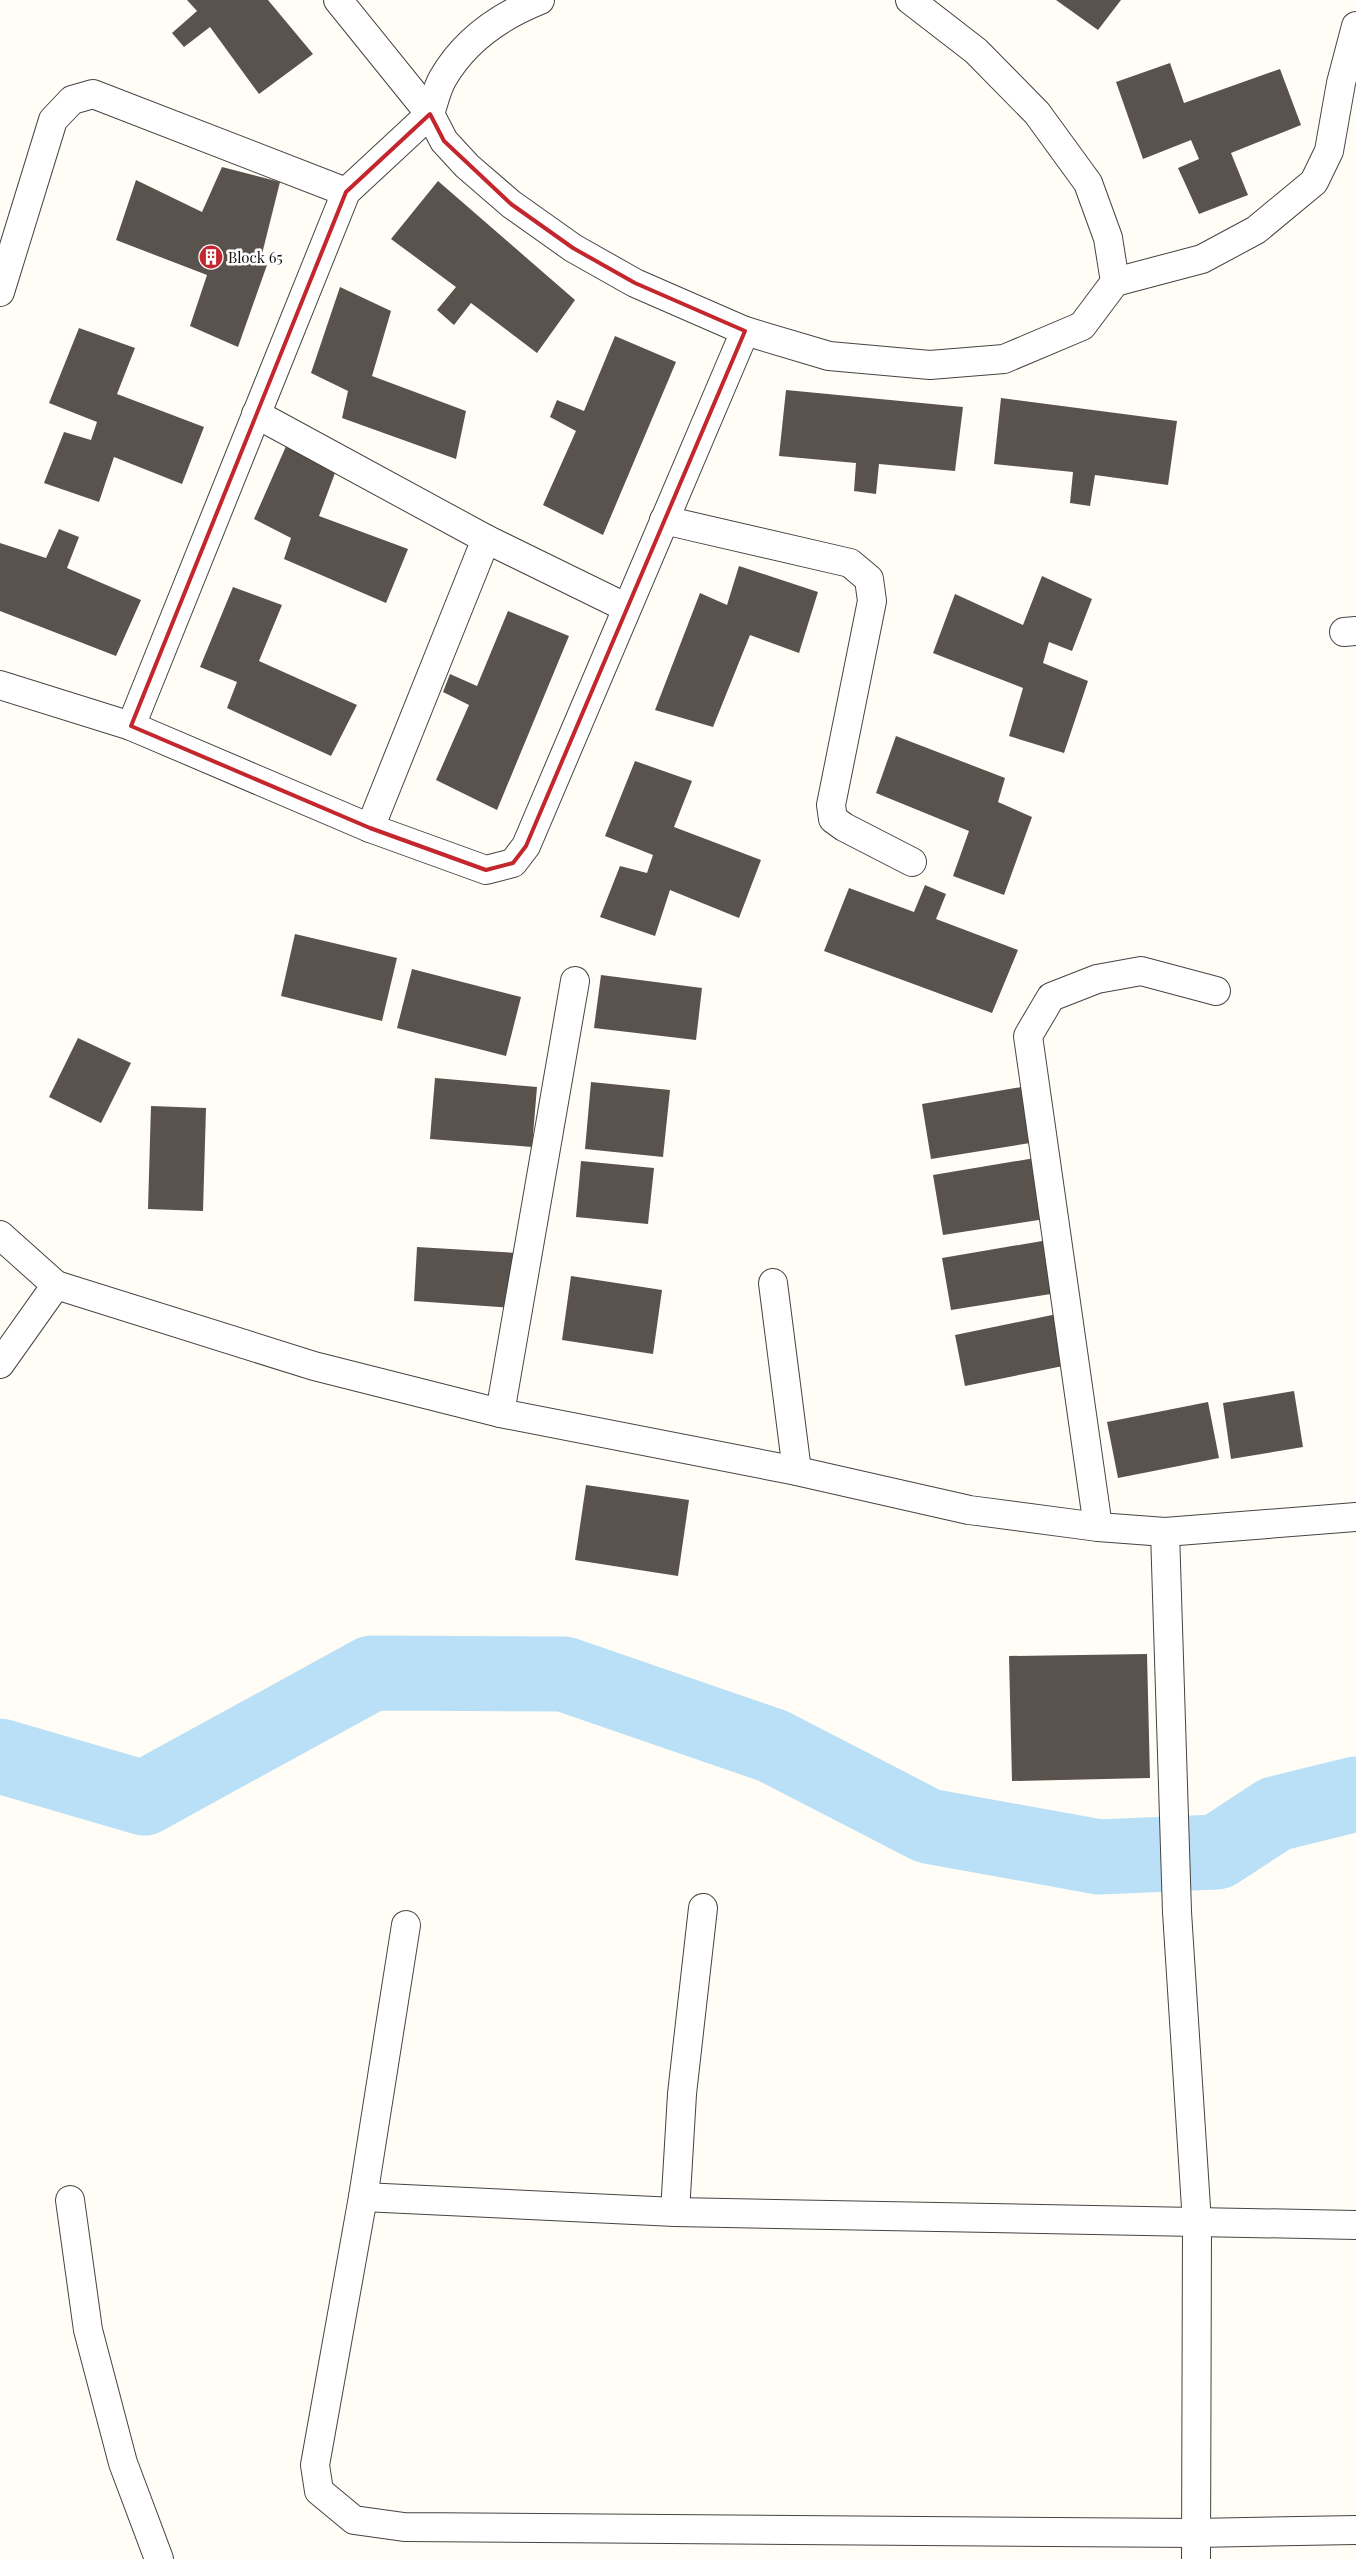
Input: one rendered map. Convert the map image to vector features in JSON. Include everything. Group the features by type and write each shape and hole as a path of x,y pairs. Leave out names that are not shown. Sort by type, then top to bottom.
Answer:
{"street":[{"path":"338,0 430,114 444,141 467,166 511,204 573,248 635,283 745,331 829,356 930,365 1004,359 1082,326 1115,282 1202,259 1256,230 1314,182 1329,151 1341,83 1356,26"},
{"path":"131,726 346,192 430,114 443,78 467,45 511,11 540,0"},
{"path":"910,0 976,51 1043,120 1088,183 1108,238 1115,282"},
{"path":"0,292 53,120 72,100 93,94 346,192"},
{"path":"0,684 131,726 370,828 486,870 513,863 526,846 626,607 745,331"},
{"path":"256,414 486,538 626,607"},
{"path":"664,520 850,563 870,578 872,601 831,805 833,819 844,827 912,862"},
{"path":"370,828 486,538"},
{"path":"1098,1527 1028,1036 1051,997 1097,979 1141,972 1216,991"},
{"path":"500,1413 575,981"},
{"path":"0,1235 56,1286 314,1366 500,1413 797,1471 969,1510 1098,1527 1165,1532 1356,1518"},
{"path":"773,1283 797,1471"},
{"path":"0,1364 56,1286"},
{"path":"1165,1532 1177,1912 1197,2223 1196,2546"},
{"path":"675,2212 682,2094 703,1908"},
{"path":"406,1925 363,2197 315,2465 319,2491 354,2520 404,2527 1196,2546 1356,2530"},
{"path":"363,2197 675,2212 1356,2225"},
{"path":"70,2200 88,2330 123,2463 159,2559"}],"highlighted area":[{"path":"430,114 444,141 511,204 573,248 635,283 745,331 526,846 513,863 486,870 370,828 131,726 346,192"}],"building":[{"path":"187,0 268,0 313,54 259,94 210,27 184,47 172,33 197,11"},
{"path":"1056,0 1121,0 1098,30"},
{"path":"1170,63 1184,103 1280,69 1301,125 1231,153 1248,195 1199,214 1178,168 1199,159 1191,140 1143,159 1116,82"},
{"name":"Block 65","path":"222,167 280,182 260,262 267,265 238,347 190,326 207,275 116,240 136,180 202,212"},
{"path":"438,181 575,300 537,353 471,303 454,325 437,310 456,287 391,239"},
{"path":"340,287 391,311 372,376 466,411 456,459 342,418 348,391 311,373"},
{"path":"79,328 135,348 117,394 204,427 182,484 114,457 99,502 44,483 64,432 91,440 97,422 49,403"},
{"path":"615,336 676,362 603,535 543,505 576,431 550,417 557,400 584,411"},
{"path":"786,390 963,407 955,471 879,464 876,494 854,491 856,463 779,456"},
{"path":"1001,398 1177,421 1168,485 1095,475 1090,506 1070,503 1073,472 994,464"},
{"path":"287,444 338,465 319,516 408,549 386,603 284,559 291,538 254,519"},
{"path":"59,529 79,537 67,568 141,600 116,656 0,611 0,543 46,558"},
{"path":"739,566 818,592 799,653 750,635 713,727 655,710 700,593 727,605"},
{"path":"1042,576 1092,599 1072,651 1049,642 1043,663 1088,681 1064,753 1009,736 1023,688 933,653 955,594 1023,625"},
{"path":"233,587 282,605 259,661 357,705 331,756 227,708 237,682 200,667"},
{"path":"508,611 569,636 497,810 436,780 469,705 443,692 450,674 477,686"},
{"path":"896,736 1005,778 998,802 1032,817 1004,895 953,876 969,831 876,793"},
{"path":"635,761 692,781 674,827 761,860 739,918 670,890 655,936 600,917 620,866 647,873 653,855 605,836"},
{"path":"925,885 946,894 936,919 1018,950 992,1013 824,951 849,888 914,912"},
{"path":"295,934 397,958 382,1021 281,996"},
{"path":"412,969 521,997 506,1056 397,1028"},
{"path":"601,975 702,988 696,1040 594,1028"},
{"path":"78,1038 131,1063 101,1123 49,1097"},
{"path":"435,1078 537,1087 532,1147 430,1139"},
{"path":"591,1082 670,1090 663,1157 585,1149"},
{"path":"1027,1086 1036,1142 931,1159 922,1104"},
{"path":"151,1106 206,1108 203,1211 148,1209"},
{"path":"1035,1158 1045,1219 943,1235 933,1175"},
{"path":"581,1161 654,1168 648,1224 576,1217"},
{"path":"1048,1240 1057,1293 951,1310 942,1258"},
{"path":"417,1247 518,1253 515,1308 414,1301"},
{"path":"571,1276 662,1290 653,1354 562,1340"},
{"path":"1057,1314 1068,1365 965,1386 955,1335"},
{"path":"1294,1391 1303,1447 1231,1459 1223,1403"},
{"path":"1208,1402 1219,1458 1118,1478 1107,1422"},
{"path":"586,1485 689,1500 678,1576 575,1560"},
{"path":"1147,1654 1150,1778 1012,1781 1009,1656"}],"waterway":[{"path":"0,1756 144,1798 372,1673 564,1674 773,1746 928,1826 1099,1857 1217,1852 1275,1814 1356,1794"}],"place":[{"name":"Block 65","path":"211,257"}]}
